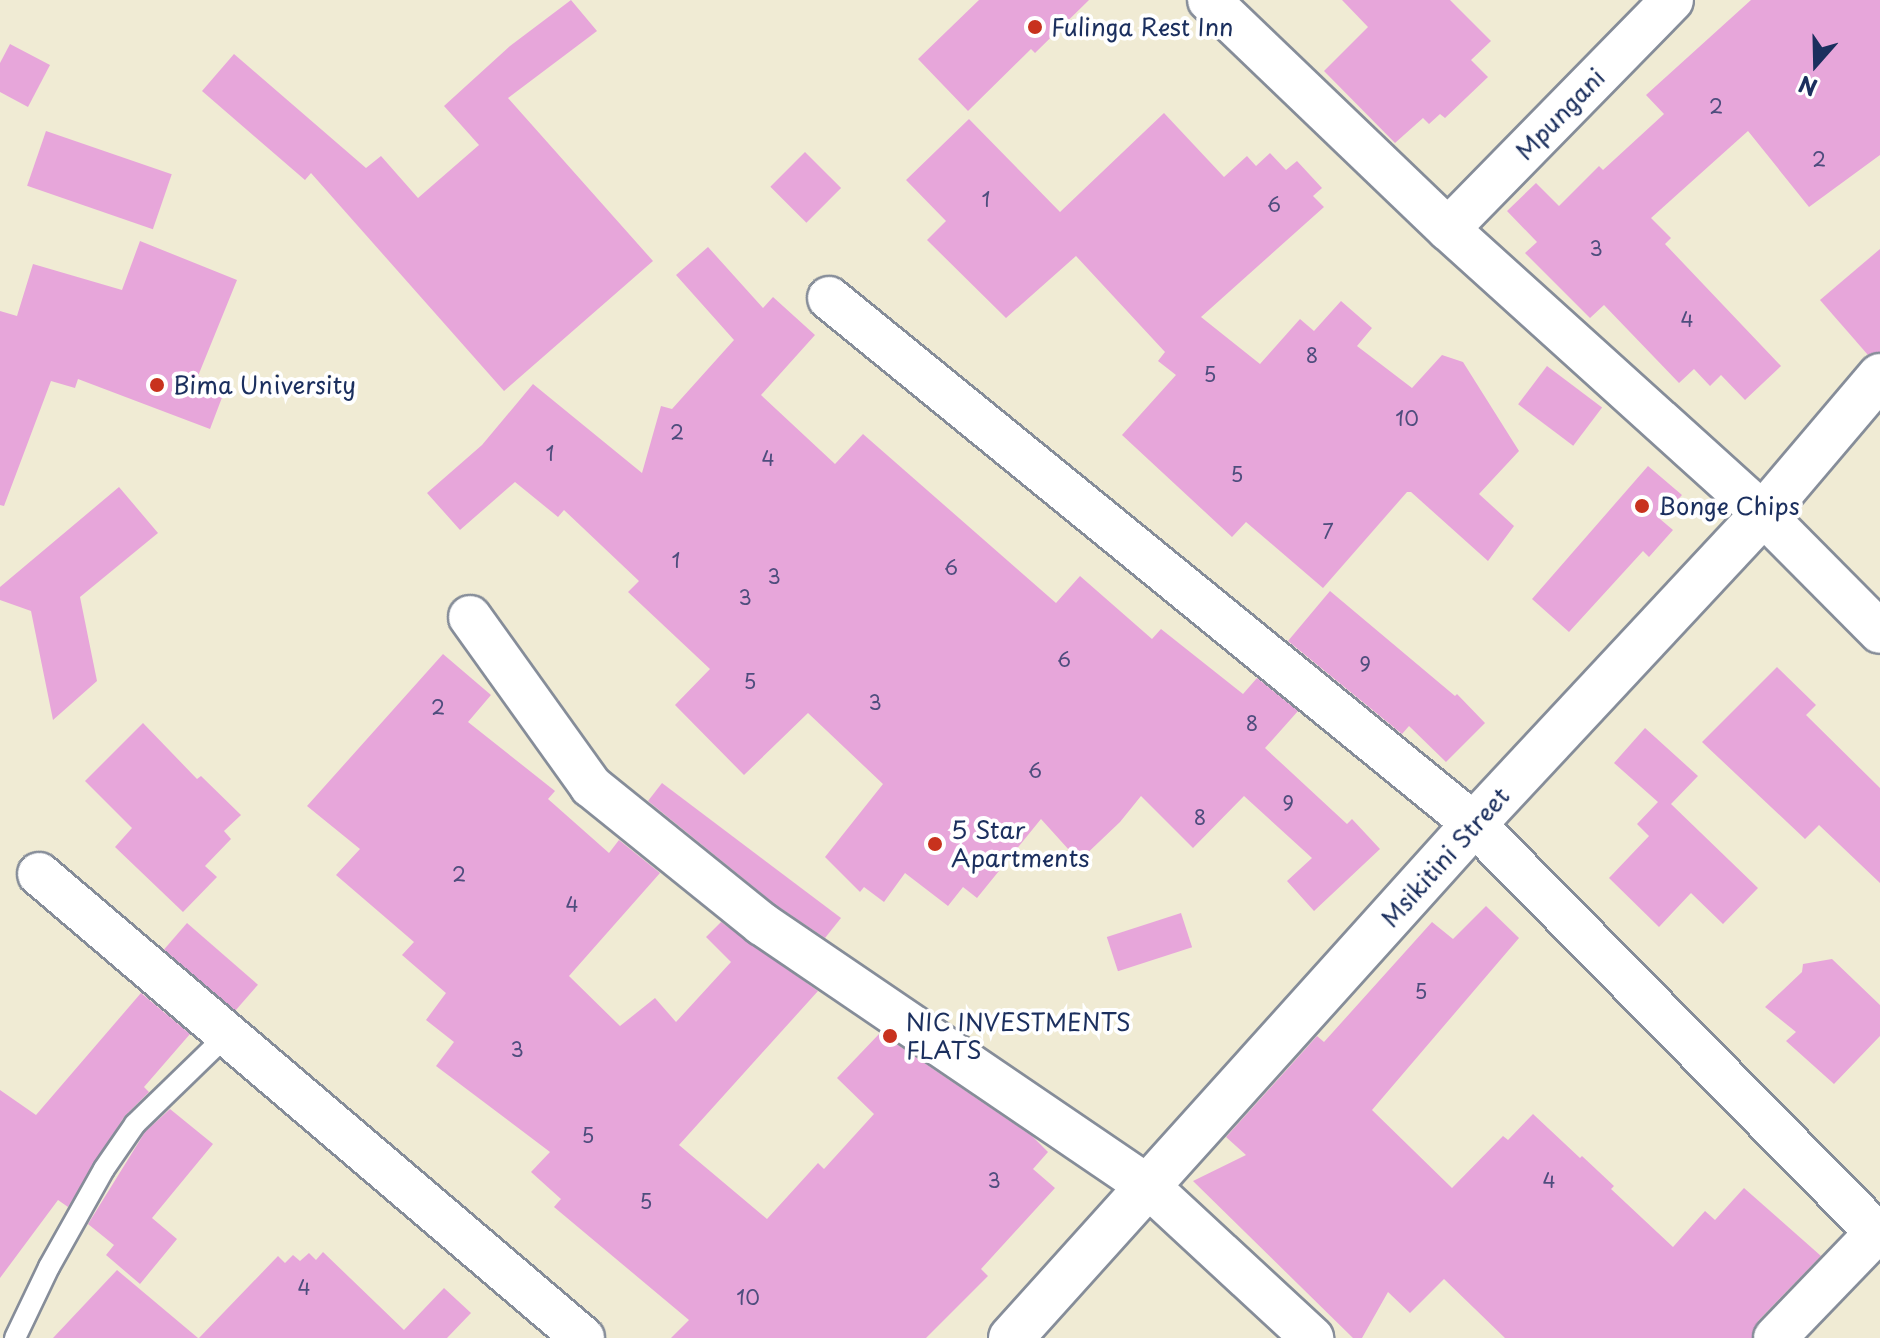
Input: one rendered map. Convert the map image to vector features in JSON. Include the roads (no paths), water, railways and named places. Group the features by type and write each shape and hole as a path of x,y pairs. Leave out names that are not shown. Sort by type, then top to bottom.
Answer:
{"street":[{"path":"1209,0 1448,229 1763,514 1880,632"},
{"name":"Mpungani","path":"1448,229 1672,0"},
{"path":"829,298 1474,824 1879,1233 1775,1338"},
{"name":"Msikitini Street","path":"1011,1338 1474,824 1763,514 1880,376"},
{"path":"470,617 591,786 762,924 1148,1186 1312,1338"},
{"path":"39,874 583,1338"}],"lane":[{"path":"15,1338 56,1255 135,1124 227,1035"}],"place":[{"name":"Fulinga Rest Inn","path":"1035,27"},
{"name":"Bima University","path":"157,385"},
{"name":"Bonge Chips","path":"1642,506"},
{"name":"5 Star Apartments","path":"935,844"},
{"name":"NIC INVESTMENTS FLATS","path":"890,1036"}]}
